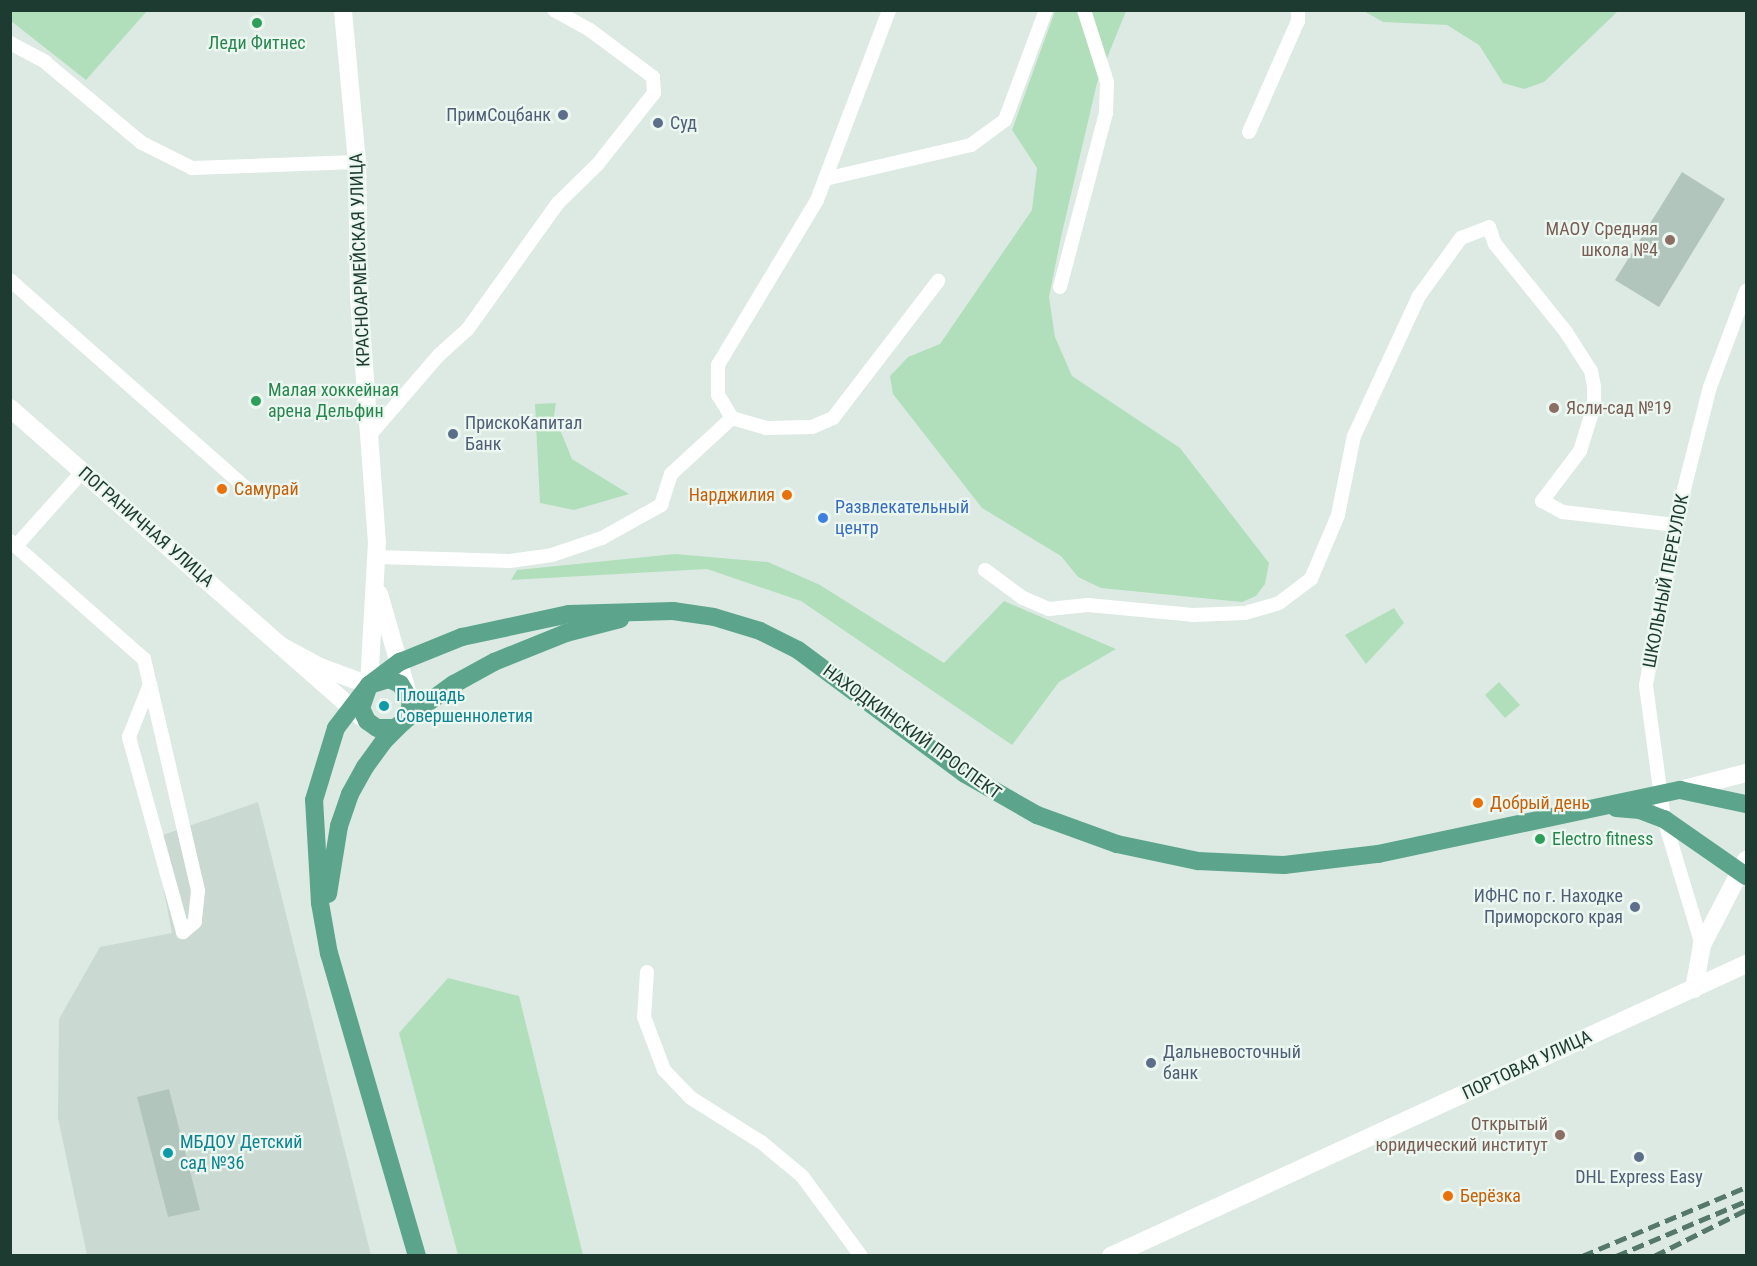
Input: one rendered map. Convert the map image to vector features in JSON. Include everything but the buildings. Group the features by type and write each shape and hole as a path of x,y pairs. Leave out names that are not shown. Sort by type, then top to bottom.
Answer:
{"main road":[{"name":"КРАСНОАРМЕЙСКАЯ УЛИЦА","path":"343,10 357,162 359,299 377,556 369,685"},
{"name":"ПОГРАНИЧНАЯ УЛИЦА","path":"10,408 367,721"},
{"name":"КРАСНОАРМЕЙСКАЯ УЛИЦА","path":"377,581 407,690"},
{"path":"417,1256 329,954 320,903 314,800 325,753 350,707 369,685 400,662 453,640 515,623 616,611 673,611"},
{"name":"НАХОДКИНСКИЙ ПРОСПЕКТ","path":"673,611 714,616 770,636 834,675 1003,798 1072,831 1158,854 1240,865 1327,861 1680,790 1746,804"},
{"path":"369,685 361,708 367,721 385,730 403,722 454,684 532,646 602,623 673,611"},
{"name":"ПОГРАНИЧНАЯ УЛИЦА","path":"281,646 320,668 369,685"},
{"path":"329,954 327,915 339,826 365,766 409,713 407,690 389,679 369,685"},
{"path":"1680,790 1746,773"},
{"name":"НАХОДКИНСКИЙ ПРОСПЕКТ","path":"1578,810 1636,809 1664,819 1744,869"},
{"path":"1694,989 1702,945 1744,869"},
{"path":"1727,973 1746,954"},
{"name":"ПОРТОВАЯ УЛИЦА","path":"1111,1256 1746,964"}],"street":[{"path":"369,435 439,355 467,330 558,203 597,165 654,93 653,77 591,30 554,10"},
{"path":"889,10 825,179 718,365 718,395 732,418 766,428 812,427 834,418 938,281"},
{"path":"825,179 971,145 1005,120 1047,10"},
{"path":"1060,287 1106,113 1107,82 1091,20 1084,10"},
{"path":"1249,132 1298,21 1298,10"},
{"path":"10,43 45,62 142,143 192,168 357,162"},
{"path":"985,570 1023,598 1050,609 1088,605 1193,615 1245,613 1279,603 1311,579 1338,515 1354,436 1407,318 1461,238 1489,227 1496,244 1528,279 1591,371 1594,406 1580,451 1542,501 1563,512 1675,525"},
{"path":"10,280 247,489"},
{"name":"ШКОЛЬНЫЙ ПЕРЕУЛОК","path":"1702,945 1664,819 1646,685 1675,525 1710,387 1746,291"},
{"path":"377,556 510,561 552,555 602,538 661,505 672,474 732,418"},
{"path":"82,472 13,543 144,659 150,684 198,891 195,922 183,932 129,737 150,684"},
{"path":"647,972 644,1017 664,1070 691,1098 762,1142 802,1176 861,1256"}],"shaded area":[{"path":"258,802 371,1255 87,1255 58,1118 59,1019 100,947 172,933 154,838"}],"green space":[{"path":"10,11 147,11 86,80 11,21"},
{"path":"1055,11 1126,11 1097,83 1061,237 1049,297 1055,337 1072,376 1180,448 1269,563 1265,584 1256,596 1242,602 1101,588 1078,577 1061,556 982,508 893,394 890,376 908,357 940,344 1032,210 1037,168 1012,130"},
{"path":"1364,11 1618,11 1544,82 1524,89 1503,83 1479,45 1447,25 1383,22"},
{"path":"556,403 554,415 572,459 629,494 574,510 540,503 535,404"},
{"path":"675,554 768,562 820,585 944,663 1004,601 1116,649 1059,682 1012,745 801,601 707,569 511,580 517,570"},
{"path":"1394,608 1404,623 1366,664 1345,635"},
{"path":"1499,682 1520,705 1505,718 1485,695"},
{"path":"448,978 519,996 583,1255 458,1255 399,1033"}],"railway":[{"path":"1582,1256 1746,1187"},
{"path":"1616,1256 1746,1201"},
{"path":"1654,1256 1746,1210"}],"place":[{"name":"Леди Фитнес","path":"257,23"},
{"name":"ПримСоцбанк","path":"563,115"},
{"name":"Суд","path":"658,123"},
{"name":"МАОУ Средняя школа №4","path":"1670,240"},
{"name":"Малая хоккейная арена Дельфин","path":"256,401"},
{"name":"Ясли-сад №19","path":"1554,408"},
{"name":"ПрискоКапитал Банк","path":"453,434"},
{"name":"Самурай","path":"222,489"},
{"name":"Нарджилия","path":"787,495"},
{"name":"Развлекательный центр","path":"823,518"},
{"name":"Площадь Совершеннолетия","path":"384,706"},
{"name":"Добрый день","path":"1478,803"},
{"name":"Electro fitness","path":"1540,839"},
{"name":"ИФНС по г. Находке Приморского края","path":"1635,907"},
{"name":"Дальневосточный банк","path":"1151,1063"},
{"name":"Открытый юридический институт","path":"1560,1135"},
{"name":"МБДОУ Детский сад №36","path":"168,1153"},
{"name":"DHL Express Easy","path":"1639,1157"},
{"name":"Берёзка","path":"1448,1196"}]}
